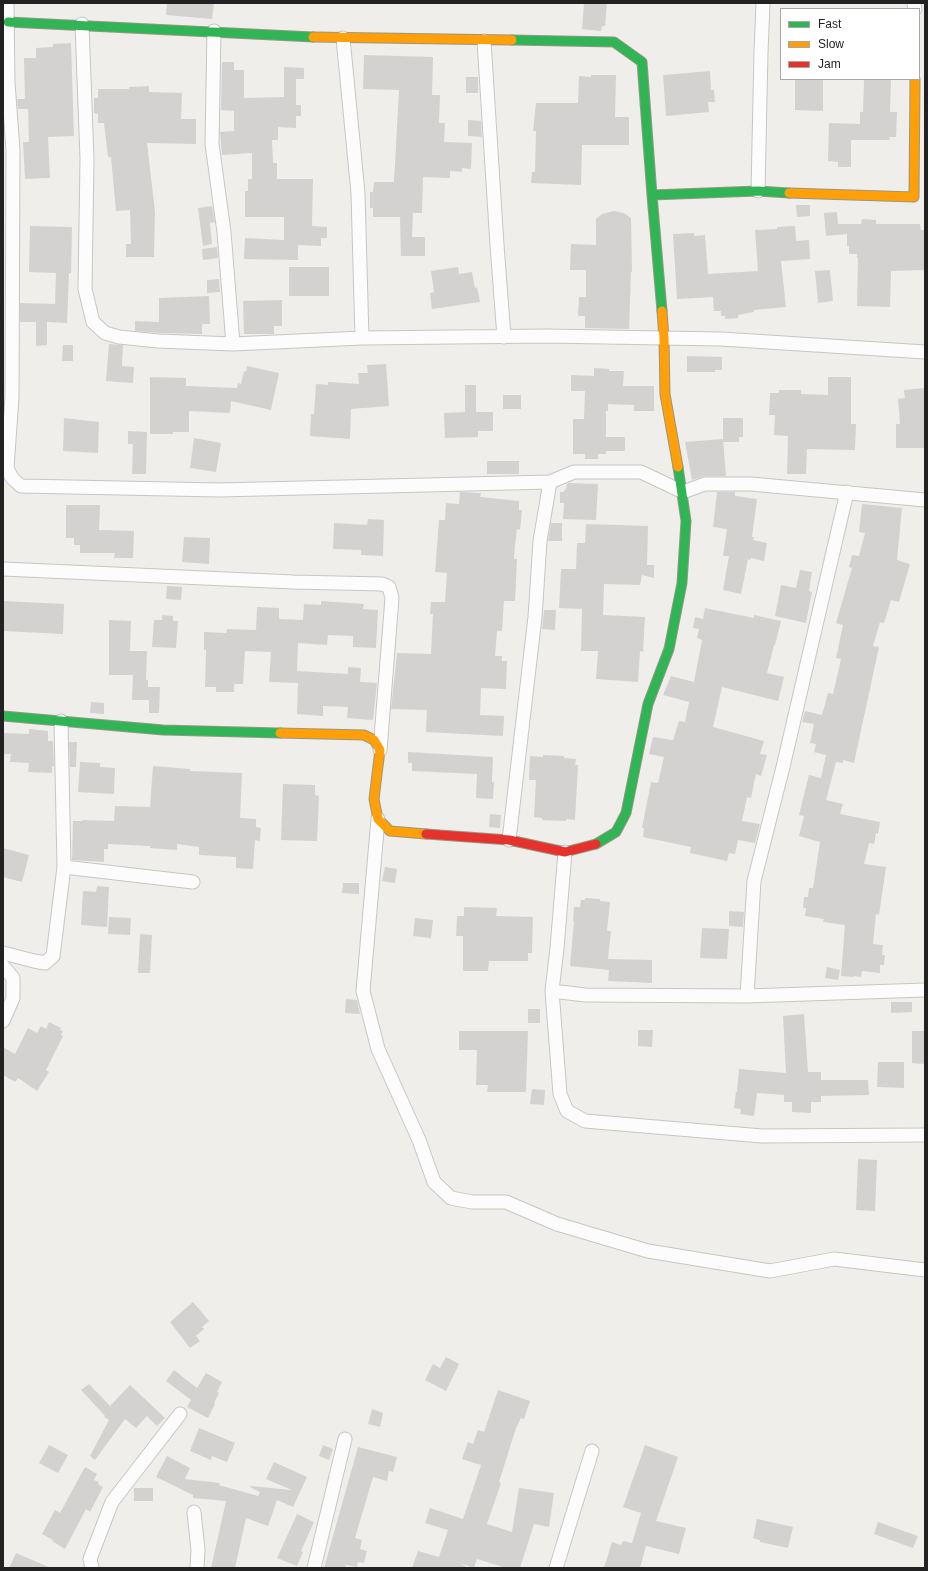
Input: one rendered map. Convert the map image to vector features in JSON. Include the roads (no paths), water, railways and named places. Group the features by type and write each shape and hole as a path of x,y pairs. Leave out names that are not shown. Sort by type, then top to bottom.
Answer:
{"street":[{"path":"7,3 8,22 6,83 13,150 8,241 7,468 12,478 21,486 219,490 550,482 574,472 641,472 683,492 705,484 751,484 925,500"},
{"path":"758,191 763,3"},
{"path":"8,22 82,24 343,38 614,42 642,62 664,338 665,394 683,492 686,521 682,583 669,649 648,704 626,813 616,832 596,844 565,852 509,840 390,831 378,819"},
{"path":"82,24 87,159 85,289 93,322 105,333 119,337 158,341 233,344 362,338 504,337 720,339 925,352"},
{"path":"214,31 212,144 224,232 233,344"},
{"path":"343,38 358,193 362,338"},
{"path":"484,41 504,337"},
{"path":"652,195 758,191 828,195 919,197 915,80"},
{"path":"509,840 535,618 540,541 550,482"},
{"path":"748,996 754,882 783,767 847,492"},
{"path":"3,569 285,582 382,584 389,588 392,598 380,750 374,799 378,819 363,991 378,1049 419,1140 434,1182 451,1198 472,1202 506,1202 558,1224 648,1250 770,1271 834,1259 925,1270"},
{"path":"3,716 163,730 364,736 374,740 380,750"},
{"path":"3,953 45,963 53,956 64,867 61,720"},
{"path":"565,852 552,991 560,1094 567,1111 585,1121 762,1136 925,1134"},
{"path":"64,867 193,882"},
{"path":"3,966 13,978 13,998 3,1021"},
{"path":"552,991 585,995 748,996 925,990"},
{"path":"92,1568 90,1559 112,1502 180,1414"},
{"path":"314,1568 345,1439"},
{"path":"556,1568 592,1452"},
{"path":"194,1512 198,1550 197,1568"}]}
